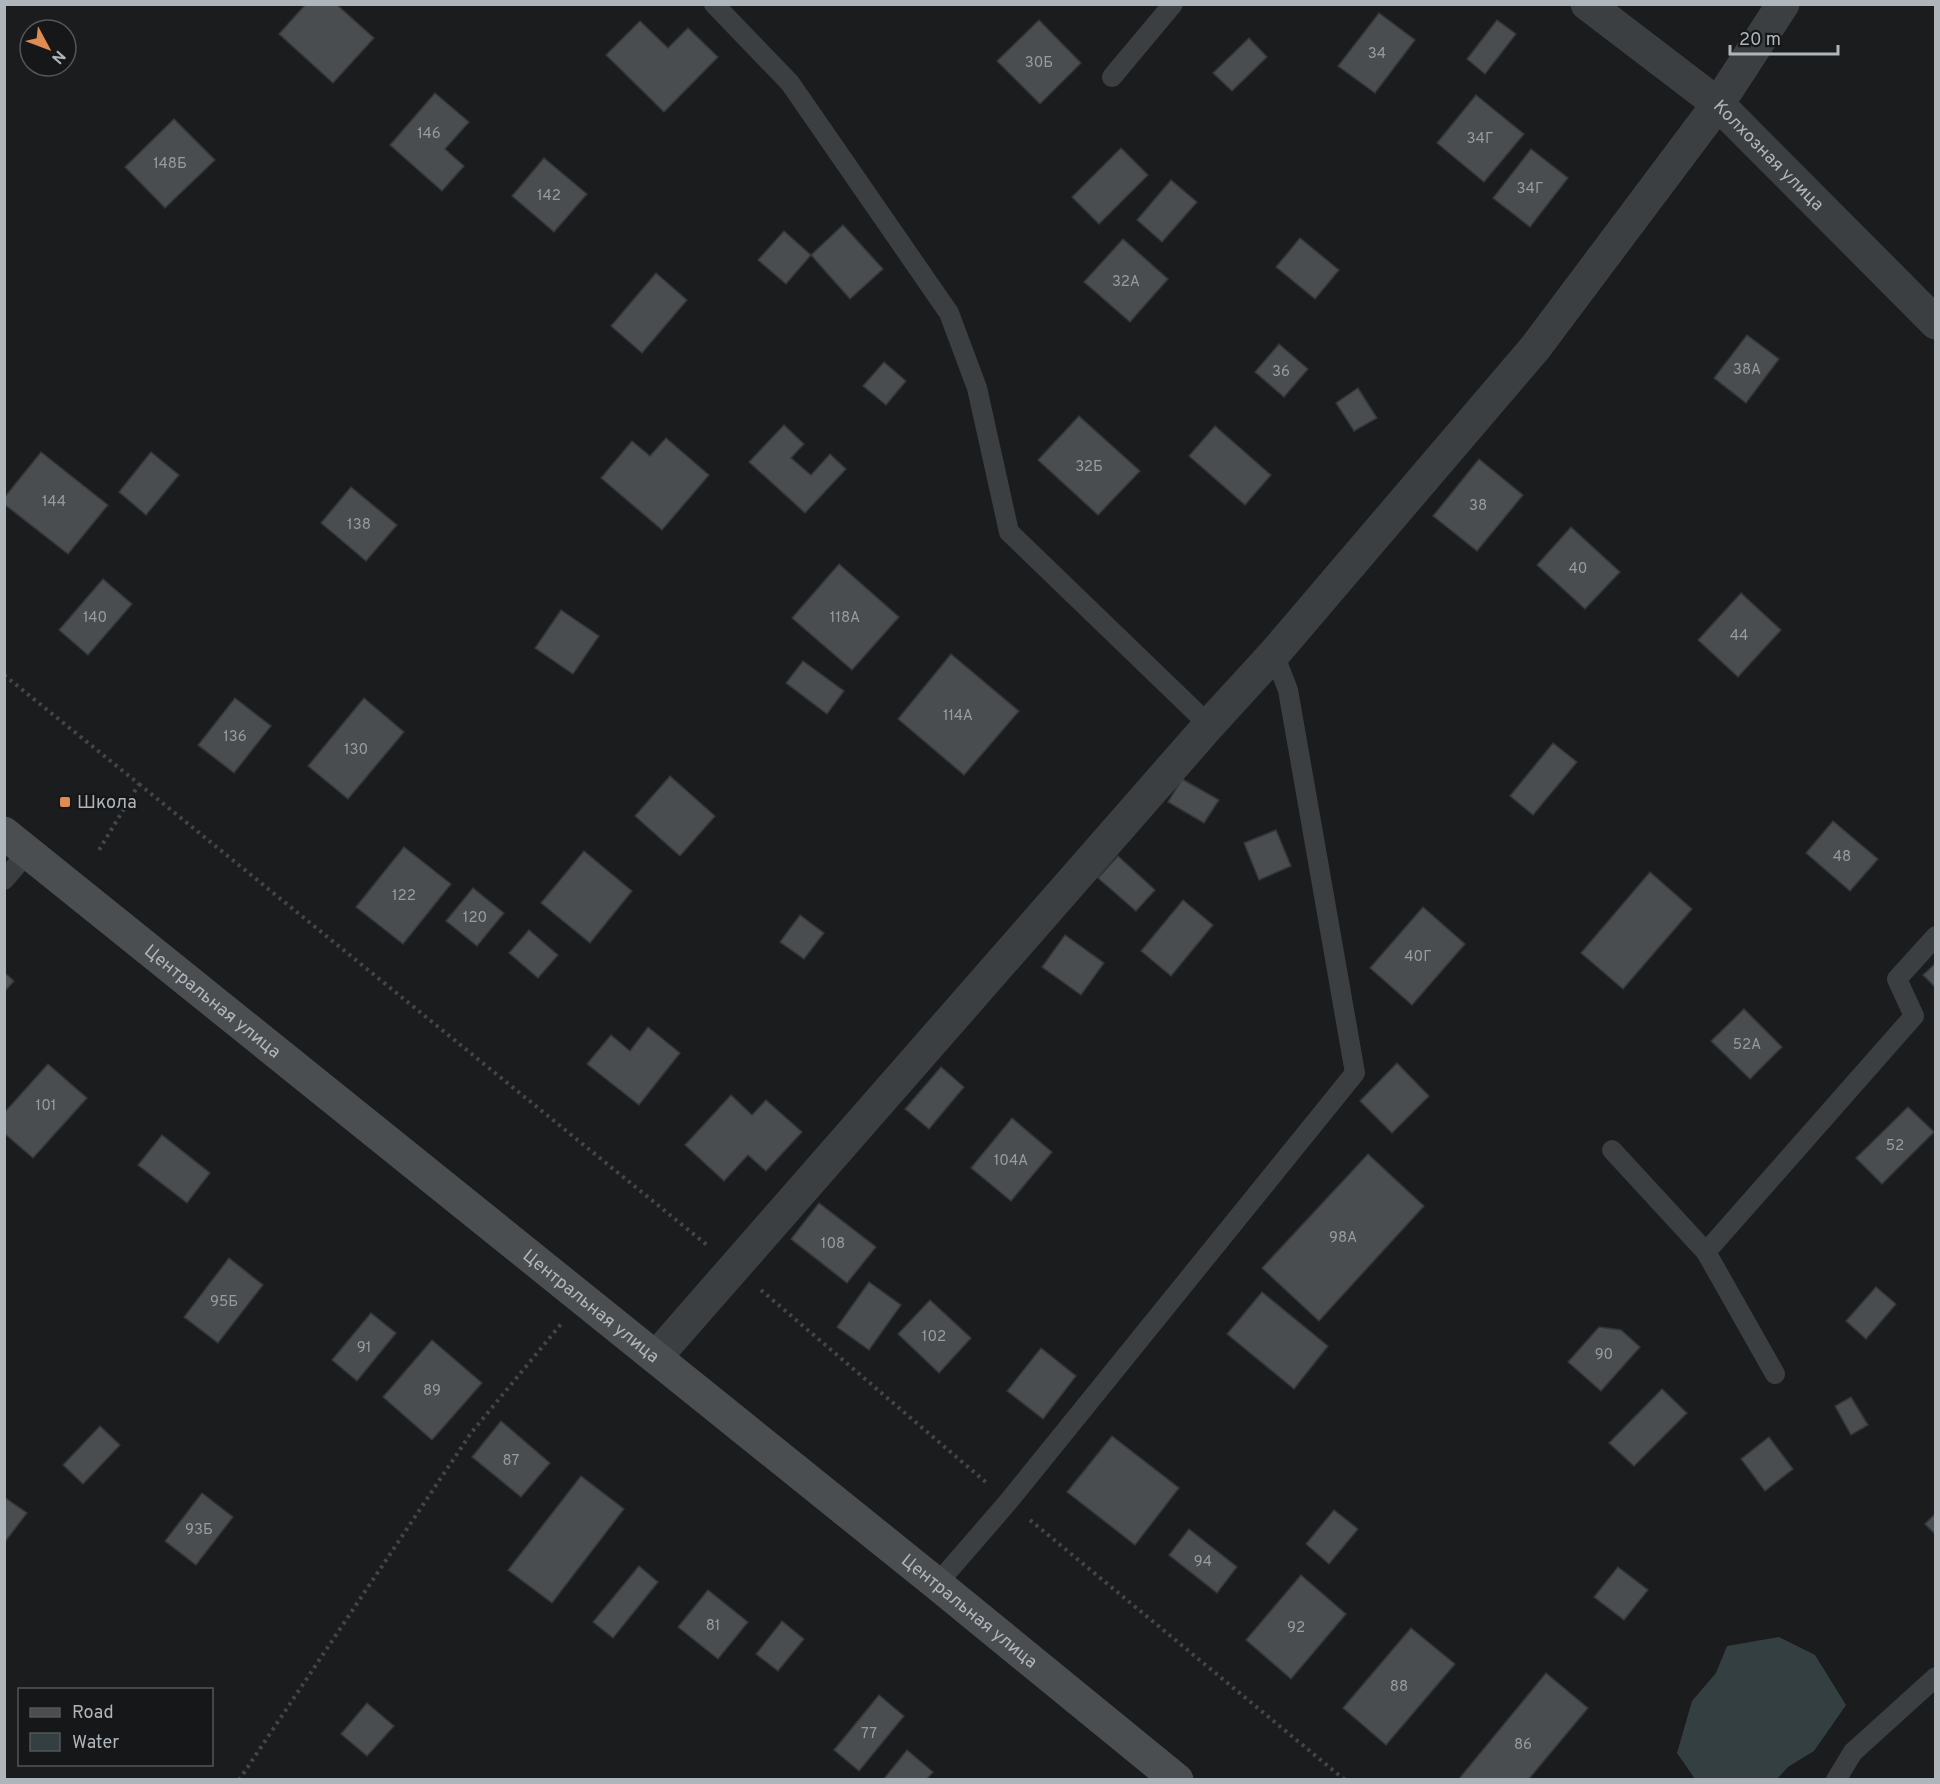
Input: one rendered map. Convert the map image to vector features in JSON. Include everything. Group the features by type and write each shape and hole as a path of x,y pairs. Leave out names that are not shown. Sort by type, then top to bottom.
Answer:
{"main road":[{"name":"Центральная улица","path":"16,842 1177,1779"}],"street":[{"name":"Колхозная улица","path":"1587,4 1718,104 1935,323"},
{"path":"656,1357 1209,725 1274,654 1535,348 1718,104 1783,4"}],"lane":[{"path":"714,4 790,83 949,313 977,388 1009,532 1209,725"},
{"path":"1112,77 1173,4"},
{"path":"938,1584 1008,1502 1355,1073 1288,690 1274,654"},
{"path":"4,880 16,842"},
{"path":"1706,1252 1914,1016 1897,979 1935,936"},
{"path":"1612,1150 1706,1252 1775,1374"},
{"path":"1836,1779 1852,1752 1935,1677"}],"path":[{"path":"4,675 733,1267 1008,1502 1345,1779"},
{"path":"99,850 139,784"},
{"path":"239,1779 471,1433 582,1298"}],"water":[{"path":"1779,1637 1815,1655 1846,1705 1814,1751 1788,1767 1777,1779 1695,1779 1677,1753 1692,1701 1716,1673 1727,1646"}],"building":[{"path":"306,4 336,4 374,38 333,83 279,34"},
{"path":"1379,13 1415,40 1375,93 1338,66"},
{"path":"1039,20 1081,63 1040,104 997,61"},
{"path":"1497,20 1516,34 1485,74 1467,59"},
{"path":"640,21 668,48 688,28 718,57 664,112 606,55"},
{"path":"1249,38 1267,57 1232,91 1213,73"},
{"path":"435,93 469,122 445,149 464,166 442,191 390,145"},
{"path":"1476,95 1524,134 1484,182 1437,143"},
{"path":"174,119 215,160 165,208 125,167"},
{"path":"1121,148 1148,175 1099,224 1072,197"},
{"path":"1531,149 1568,178 1530,227 1493,198"},
{"path":"544,158 587,194 554,232 512,196"},
{"path":"1171,180 1197,202 1162,242 1137,220"},
{"path":"843,225 883,269 850,299 811,255"},
{"path":"784,231 811,255 786,284 758,260"},
{"path":"1300,238 1339,270 1315,299 1276,267"},
{"path":"1123,239 1168,279 1130,322 1084,282"},
{"path":"656,273 687,300 642,353 611,326"},
{"path":"1747,335 1779,359 1746,403 1714,378"},
{"path":"1279,344 1308,369 1284,397 1255,372"},
{"path":"884,362 906,381 886,405 863,386"},
{"path":"1358,388 1377,418 1354,431 1336,403"},
{"path":"1079,416 1140,471 1098,515 1038,460"},
{"path":"784,425 804,444 791,458 811,475 830,454 846,469 805,513 749,462"},
{"path":"1215,426 1271,475 1245,505 1189,456"},
{"path":"666,438 709,475 662,530 601,478 632,441 650,456"},
{"path":"41,452 108,505 68,554 4,504 4,498"},
{"path":"151,452 179,475 146,515 119,492"},
{"path":"1479,459 1523,495 1477,551 1433,516"},
{"path":"351,487 397,525 366,561 321,523"},
{"path":"1571,527 1620,572 1585,609 1537,565"},
{"path":"839,564 899,617 852,670 792,618"},
{"path":"103,579 132,604 88,655 59,630"},
{"path":"1741,593 1781,630 1738,677 1698,640"},
{"path":"561,610 599,636 573,674 535,648"},
{"path":"951,654 1019,711 964,775 898,719"},
{"path":"803,661 844,691 827,714 786,683"},
{"path":"235,698 271,726 234,773 198,745"},
{"path":"364,698 404,732 348,799 308,766"},
{"path":"1553,743 1577,762 1533,815 1510,796"},
{"path":"670,776 715,816 680,856 635,816"},
{"path":"1182,779 1219,800 1204,823 1168,802"},
{"path":"1833,821 1878,859 1850,891 1806,853"},
{"path":"1276,830 1291,866 1259,880 1244,843"},
{"path":"404,847 451,884 403,944 356,907"},
{"path":"584,851 632,891 590,943 541,903"},
{"path":"1118,856 1155,890 1136,911 1098,878"},
{"path":"1650,872 1692,909 1623,989 1581,953"},
{"path":"473,888 504,913 477,946 446,921"},
{"path":"1183,900 1213,925 1171,976 1141,951"},
{"path":"1423,907 1465,944 1412,1005 1370,968"},
{"path":"800,915 824,933 804,959 780,942"},
{"path":"529,930 558,955 538,978 509,953"},
{"path":"1065,935 1104,963 1081,995 1042,967"},
{"path":"1936,963 1936,988 1923,975"},
{"path":"4,972 14,981 4,992"},
{"path":"1744,1009 1782,1047 1750,1079 1711,1041"},
{"path":"648,1027 680,1053 639,1105 587,1064 611,1035 630,1051"},
{"path":"1397,1063 1429,1096 1392,1133 1360,1101"},
{"path":"48,1064 87,1098 33,1158 4,1133 4,1113"},
{"path":"941,1067 964,1087 929,1129 905,1109"},
{"path":"731,1095 752,1115 766,1100 802,1132 766,1171 748,1155 724,1181 685,1145"},
{"path":"1908,1107 1934,1132 1882,1184 1856,1158"},
{"path":"1012,1118 1052,1152 1011,1201 971,1168"},
{"path":"162,1135 210,1173 187,1203 138,1165"},
{"path":"1368,1154 1424,1206 1319,1321 1262,1268"},
{"path":"819,1203 876,1247 847,1283 791,1239"},
{"path":"229,1258 263,1285 218,1343 184,1317"},
{"path":"869,1282 901,1305 869,1350 837,1327"},
{"path":"1876,1287 1896,1304 1866,1339 1846,1321"},
{"path":"1262,1292 1328,1346 1294,1389 1227,1334"},
{"path":"930,1300 971,1338 939,1373 898,1334"},
{"path":"371,1313 396,1333 357,1381 332,1360"},
{"path":"1599,1327 1621,1330 1640,1347 1601,1391 1568,1362"},
{"path":"432,1340 482,1383 432,1440 383,1397"},
{"path":"1041,1348 1076,1376 1043,1419 1007,1391"},
{"path":"1662,1389 1687,1413 1634,1466 1609,1443"},
{"path":"1851,1397 1868,1425 1851,1435 1835,1406"},
{"path":"501,1421 550,1463 521,1497 472,1457"},
{"path":"100,1426 120,1445 83,1484 63,1465"},
{"path":"1112,1436 1179,1488 1135,1545 1067,1492"},
{"path":"1769,1437 1793,1469 1765,1491 1741,1459"},
{"path":"581,1476 624,1509 552,1603 508,1570"},
{"path":"202,1493 233,1517 196,1565 165,1541"},
{"path":"4,1497 27,1513 4,1543"},
{"path":"1334,1510 1358,1529 1329,1564 1306,1544"},
{"path":"1936,1513 1936,1535 1925,1524"},
{"path":"1189,1529 1237,1567 1217,1593 1169,1555"},
{"path":"639,1566 658,1582 613,1638 593,1622"},
{"path":"1618,1567 1648,1590 1624,1620 1594,1597"},
{"path":"1301,1575 1346,1614 1291,1679 1246,1640"},
{"path":"708,1590 748,1622 718,1659 678,1627"},
{"path":"782,1621 804,1639 778,1671 756,1654"},
{"path":"1411,1628 1455,1664 1386,1745 1343,1708"},
{"path":"1546,1673 1588,1708 1528,1780 1458,1780"},
{"path":"879,1695 904,1716 859,1771 834,1750"},
{"path":"367,1703 394,1726 367,1756 341,1734"},
{"path":"907,1750 933,1772 926,1780 883,1780"}],"place":[{"name":"Школа","path":"65,802"}]}
